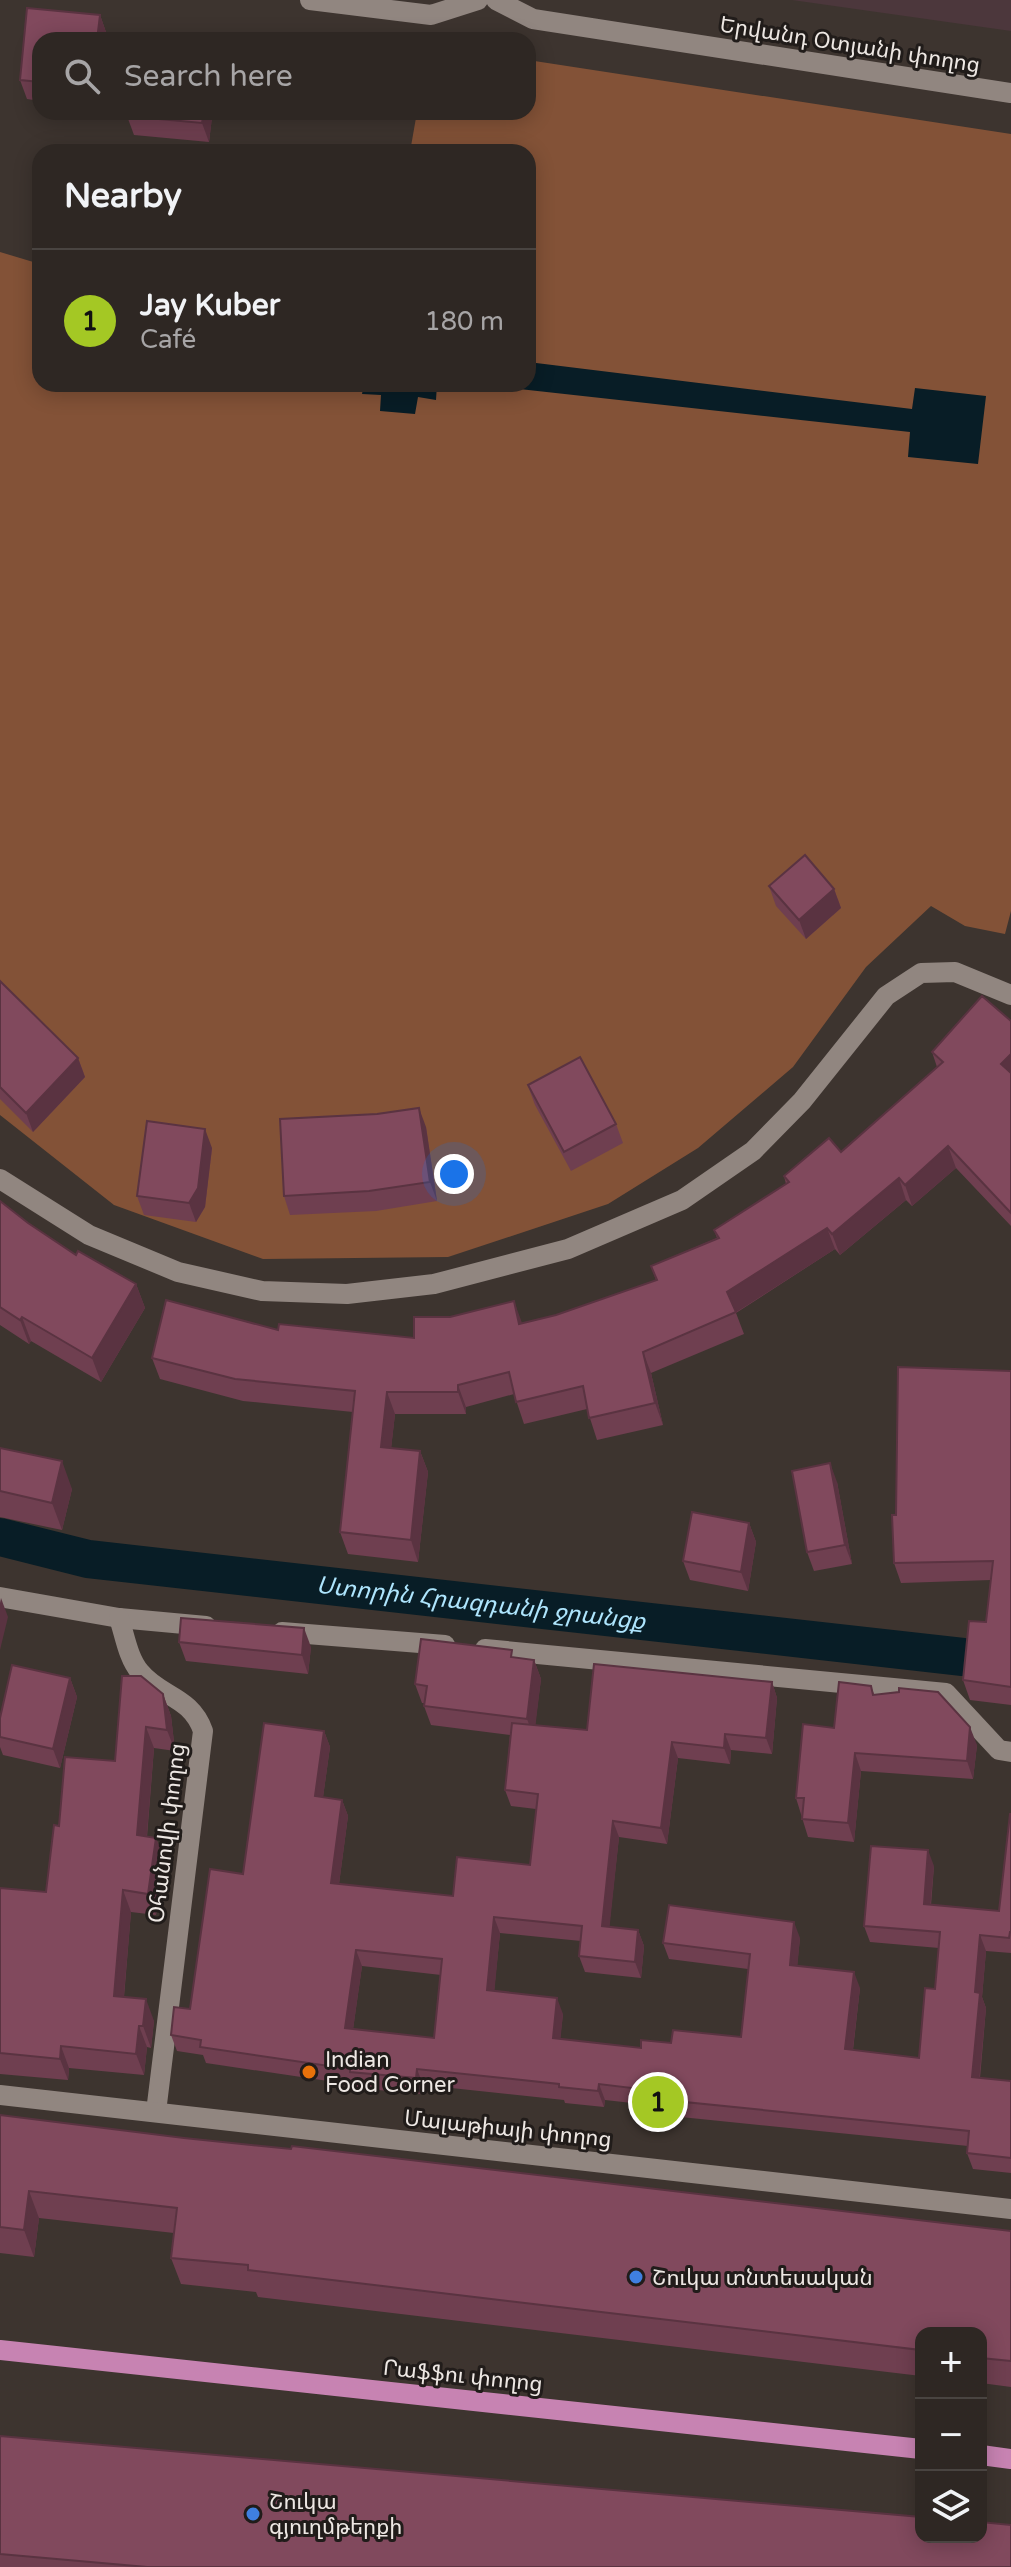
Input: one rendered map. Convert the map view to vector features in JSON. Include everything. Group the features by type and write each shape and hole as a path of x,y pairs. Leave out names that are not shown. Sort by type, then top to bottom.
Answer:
{"main road":[{"name":"Րաֆֆու փողոց","path":"0,2350 915,2448"},
{"path":"987,2456 1011,2459"}],"street":[{"path":"310,0 431,15 478,0"},
{"name":"Երվանդ Օտյանի փողոց","path":"496,0 533,19 1011,93"},
{"path":"0,1179 89,1235 178,1272 262,1291 347,1294 434,1284 568,1249 682,1200 753,1151 802,1101 886,996 921,973 955,972 1011,995"},
{"path":"0,1597 119,1618 231,1628"},
{"name":"Օհանովի փողոց","path":"119,1618 134,1664 142,1675 198,1716 203,1731 156,2112"},
{"path":"263,1630 946,1693 999,1750 1011,1752"},
{"name":"Մալաթիայի փողոց","path":"0,2095 1011,2209"}],"shaded area":[{"path":"792,0 1011,0 1011,31"},
{"path":"536,61 1011,134 1011,911 1005,934 965,926 931,906 866,967 793,1067 698,1148 608,1204 448,1257 263,1259 114,1205 0,1115 0,252 32,262 32,392 536,392 536,144 411,144 416,120 536,120"}],"water":[{"path":"536,363 912,409 915,388 986,396 978,464 908,457 910,432 536,391"},
{"path":"436,392 436,400 418,397 415,414 380,411 381,395 362,394"}],"building":[{"path":"27,8 100,15 98,32 32,32 32,81 20,80"},
{"path":"170,120 203,120 202,123"},
{"path":"805,855 834,889 799,920 769,886"},
{"path":"0,981 78,1058 26,1113 0,1087"},
{"path":"982,996 1011,1021 1011,1054 1001,1064 1011,1073 1011,1213 948,1146 905,1185 899,1178 832,1234 827,1228 727,1292 736,1312 643,1352 655,1403 589,1418 583,1386 516,1402 509,1372 458,1385 458,1392 387,1392 381,1447 420,1451 411,1540 340,1532 355,1391 235,1379 152,1358 166,1300 278,1330 279,1324 414,1338 414,1317 450,1317 514,1301 519,1324 556,1315 657,1280 651,1266 719,1238 714,1230 789,1182 784,1176 829,1138 841,1152 943,1062 932,1052"},
{"path":"580,1057 616,1124 564,1152 528,1085"},
{"path":"419,1108 430,1182 369,1191 284,1196 280,1119 377,1114"},
{"path":"147,1121 205,1129 198,1188 189,1203 137,1196"},
{"path":"0,1201 76,1255 78,1251 136,1284 92,1358 0,1307"},
{"path":"898,1367 1011,1371 1011,1687 963,1680 969,1621 986,1622 993,1561 894,1563 892,1515 896,1515"},
{"path":"0,1448 62,1461 52,1503 0,1491"},
{"path":"830,1463 845,1545 807,1552 792,1471"},
{"path":"692,1512 749,1523 741,1572 683,1561"},
{"path":"181,1618 304,1628 302,1655 179,1642"},
{"path":"421,1639 512,1650 511,1657 534,1660 527,1719 424,1706 427,1686 415,1684"},
{"path":"594,1664 772,1682 766,1738 725,1734 724,1748 672,1742 661,1828 613,1821 602,1926 638,1930 635,1962 579,1956 582,1926 494,1917 487,1990 557,1998 553,2038 641,2048 641,2040 671,2043 673,2030 741,2037 750,1954 663,1943 669,1905 794,1922 790,1965 854,1972 845,2049 919,2058 925,1988 935,1989 940,1932 864,1926 871,1846 928,1850 924,1904 999,1911 1011,1814 1011,1932 1009,1938 980,1935 975,1992 980,1993 972,2077 1011,2081 1011,2158 967,2153 969,2131 665,2100 666,2092 599,2084 598,2091 417,2069 416,2078 350,2072 350,2069 200,2047 201,2040 171,2035 174,2007 190,2009 210,1869 243,1874 264,1723 324,1731 315,1796 342,1800 331,1883 453,1896 457,1857 530,1865 538,1794 505,1790 512,1723 587,1730","holes":["356,1950 442,1959 434,2038 345,2028"]},
{"path":"12,1665 70,1678 53,1749 0,1737 0,1718"},
{"path":"122,1676 141,1676 163,1694 167,1730 146,1727 137,1835 156,1838 148,1894 123,1890 114,1996 146,1999 136,2054 61,2046 60,2059 0,2053 0,1888 46,1892 54,1825 59,1826 65,1757 115,1761"},
{"path":"839,1682 871,1686 873,1695 899,1692 899,1688 938,1692 970,1727 967,1761 855,1753 848,1823 802,1819 804,1798 796,1798 803,1724 834,1728"},
{"name":"Շուկա տնտեսական","path":"0,2115 184,2138 291,2149 292,2146 1011,2231 1011,2361 987,2359 987,2327 915,2327 915,2349 248,2270 248,2265 171,2258 177,2208 29,2191 24,2230 0,2227"},
{"name":"Շուկա գյուղմթերքի","path":"0,2436 915,2516 915,2543 987,2543 987,2523 1011,2525 1011,2567 147,2567 0,2554"}],"waterway":[{"name":"Ստորին Հրազդանի ջրանցք","path":"0,1537 88,1559 963,1657"}],"place":[{"name":"Indian Food Corner","path":"309,2072"},
{"name":"Jay Kuber","path":"658,2102"},
{"name":"Շուկա տնտեսական","path":"636,2277"},
{"name":"Շուկա գյուղմթերքի","path":"253,2514"}]}
